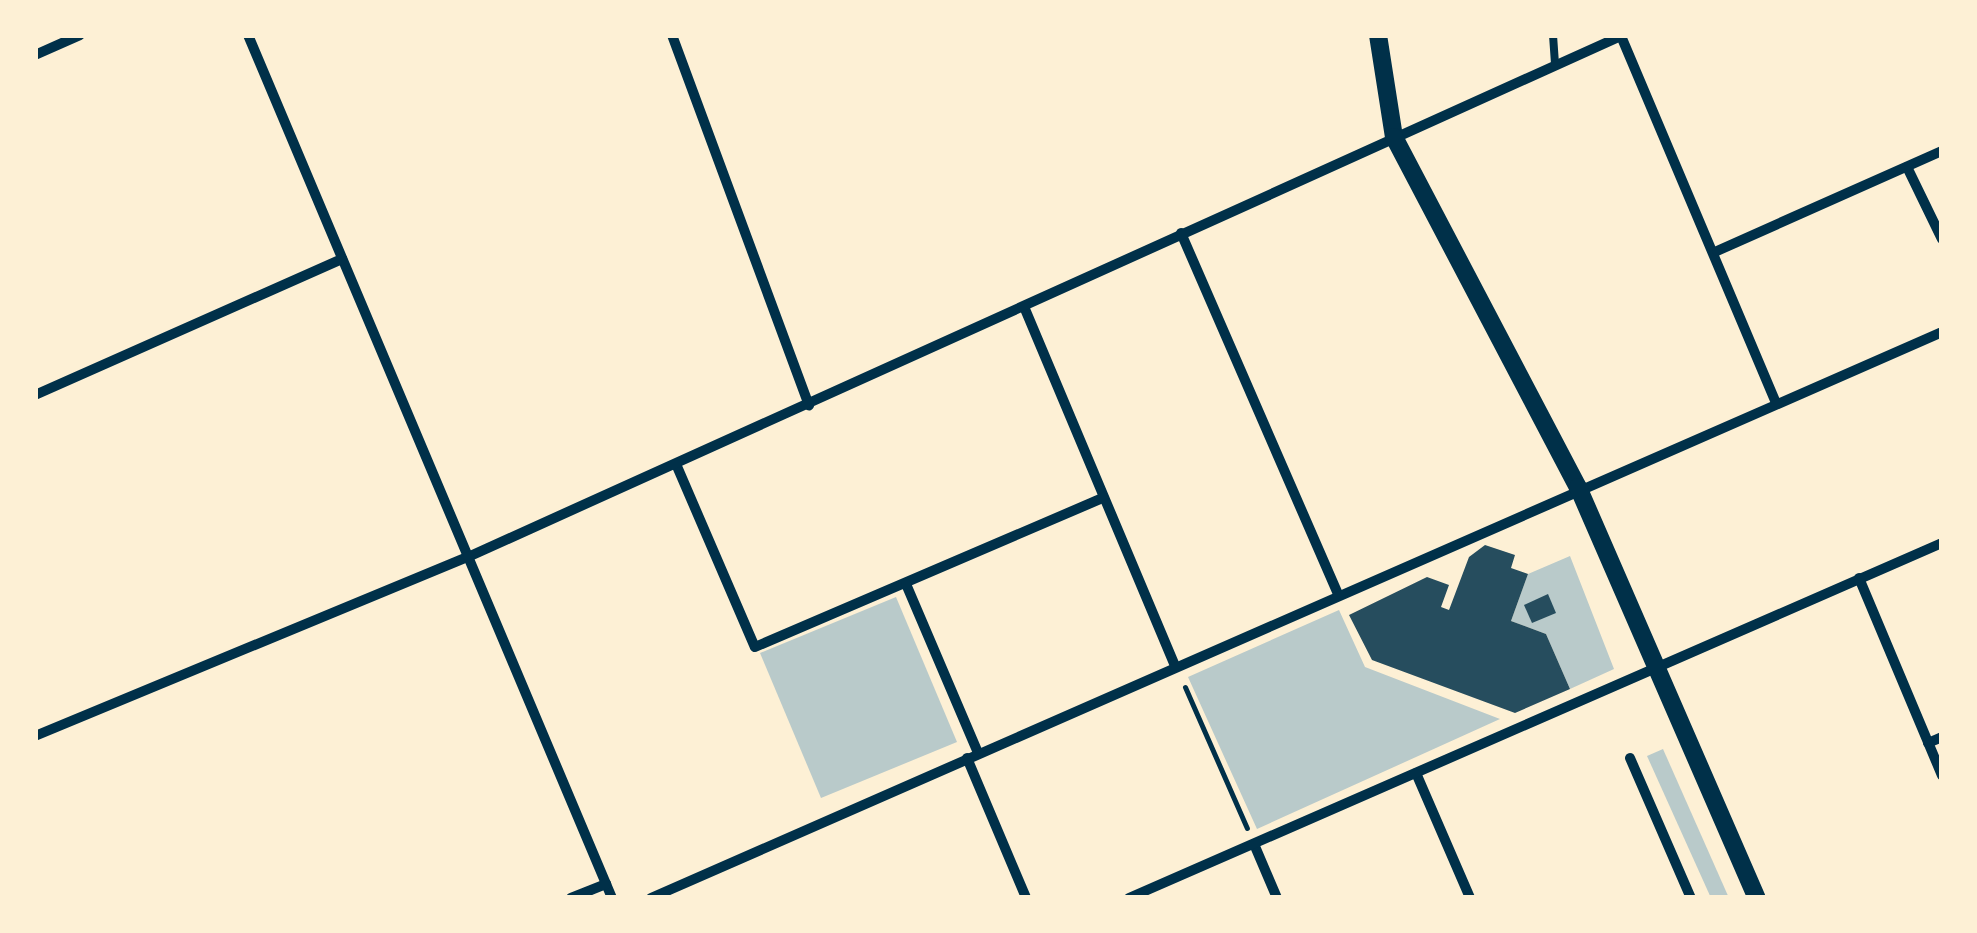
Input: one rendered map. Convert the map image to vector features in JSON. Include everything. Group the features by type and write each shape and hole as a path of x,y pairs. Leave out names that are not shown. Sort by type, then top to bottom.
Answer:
{"street":[{"path":"35,55 80,35"},
{"path":"248,35 612,898"},
{"path":"672,35 809,405"},
{"path":"1378,35 1394,137 1578,488 1757,898"},
{"path":"35,736 468,557 1025,310 1181,234 1622,35 1717,251 1775,400"},
{"path":"1717,251 1942,151"},
{"path":"1907,168 1942,239"},
{"path":"1181,234 1338,594"},
{"path":"35,395 342,259"},
{"path":"1025,310 1176,666"},
{"path":"651,898 1775,400 1942,332"},
{"path":"676,464 755,647 1104,498"},
{"path":"1129,898 1942,543"},
{"path":"1859,578 1942,776"},
{"path":"906,584 1026,898"},
{"path":"1928,743 1942,738"},
{"path":"1630,758 1691,898"},
{"path":"1416,774 1470,898"},
{"path":"1254,844 1277,898"},
{"path":"572,898 606,884"}],"lane":[{"path":"1553,35 1555,64"}],"path":[{"path":"1176,666 1254,844"}],"shaded area":[{"path":"1570,556 1614,669 1570,689 1546,634 1511,621 1528,574"},
{"path":"896,597 957,742 821,798 760,653"},
{"path":"1339,610 1365,667 1500,719 1257,829 1188,677"},
{"path":"1663,749 1729,898 1711,898 1647,756"}],"building":[{"path":"1485,545 1515,555 1511,568 1528,574 1511,621 1546,634 1570,689 1515,713 1372,660 1349,615 1427,577 1449,585 1441,607 1449,610 1469,557"},
{"path":"1548,594 1556,613 1532,623 1524,605"}]}
